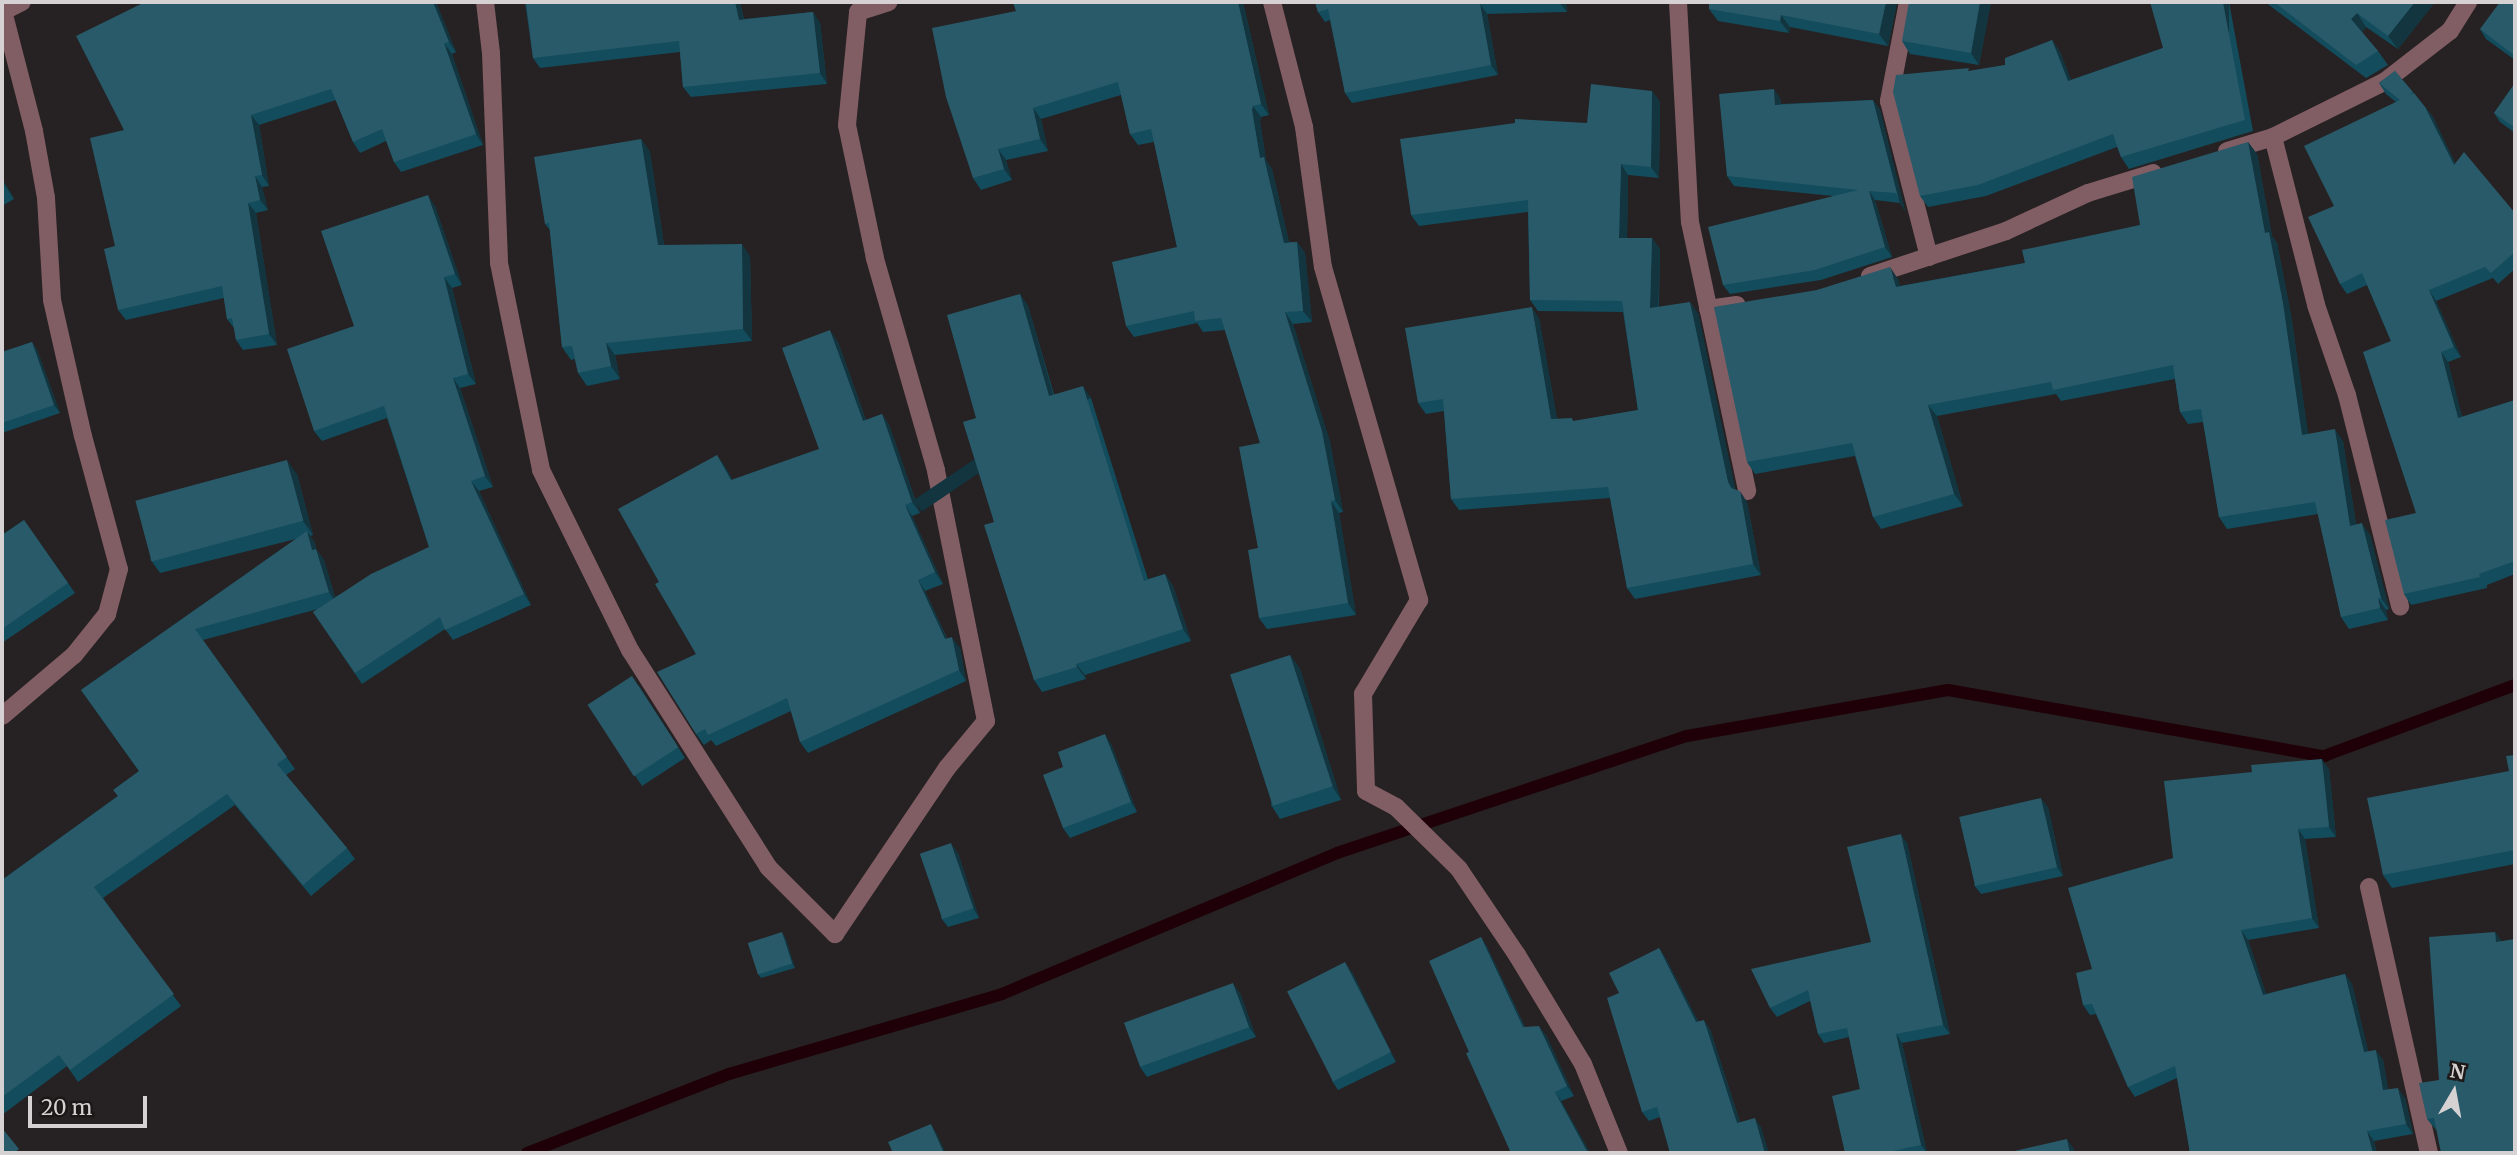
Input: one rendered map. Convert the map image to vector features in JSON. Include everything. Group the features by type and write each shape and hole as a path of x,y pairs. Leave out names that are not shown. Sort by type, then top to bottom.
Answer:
{"street":[{"path":"2,716 74,654 107,614 119,569 83,436 52,300 46,198 34,131 3,9 22,2"},
{"path":"485,2 491,53 499,263 541,470 630,650 768,867 835,934 947,768 986,721 936,470 876,257 847,125 858,12 888,2"},
{"path":"1272,2 1304,127 1323,267 1419,600 1363,694 1366,791 1396,807 1459,869 1517,955 1583,1064 1619,1153"},
{"path":"1678,2 1690,222 1747,491"},
{"path":"1908,2 1889,100 1929,257"},
{"path":"2207,157 2273,137 2384,82 2450,31 2469,2"},
{"path":"2273,137 2316,305 2347,395 2400,606"},
{"path":"1850,282 2006,231 2088,193 2167,169"},
{"path":"1709,309 1760,301"},
{"path":"2369,887 2429,1153"}],"building":[{"path":"145,2 433,2 449,42 444,43 476,134 394,162 382,129 353,142 331,89 251,115 262,175 255,176 260,200 248,203 269,334 236,340 232,318 227,319 222,286 118,310 104,249 115,246 90,138 124,130 76,36"},
{"path":"526,2 735,2 739,20 813,12 820,73 683,87 679,41 533,58"},
{"path":"1013,2 1238,2 1261,104 1253,106 1252,110 1260,158 1264,157 1284,243 1297,242 1303,311 1285,312 1322,431 1335,500 1331,501 1348,603 1259,618 1248,550 1258,548 1239,447 1260,443 1221,318 1195,321 1194,311 1126,326 1112,262 1177,247 1151,129 1130,134 1118,82 1033,108 1040,139 998,149 1004,169 973,178 946,97 932,28 1016,11"},
{"path":"1315,2 1559,2 1480,4 1491,65 1345,93 1328,9 1318,12"},
{"path":"1709,2 1886,2 1879,34 1781,15 1780,21 1709,9"},
{"path":"1909,2 1980,2 1971,53 1902,41"},
{"path":"2150,2 2223,2 2245,120 2121,157 2113,134 1978,185 1920,196 1893,92 1896,75 1969,68 1968,71 2005,65 2005,58 2052,40 2068,81 2163,48"},
{"path":"2274,2 2415,2 2388,36 2357,13 2351,19 2378,51 2356,65"},
{"path":"2500,2 2515,2 2515,56 2480,29"},
{"path":"2395,71 2413,92 2409,95 2414,93 2425,107 2454,165 2464,152 2515,213 2515,252 2491,273 2485,267 2429,290 2454,347 2441,352 2458,418 2515,400 2515,561 2479,574 2480,577 2404,594 2385,520 2416,513 2363,352 2391,341 2362,273 2340,284 2308,217 2334,206 2304,146 2400,100 2379,83"},
{"path":"2515,83 2515,128 2494,113"},
{"path":"1591,84 1652,91 1651,167 1621,164 1619,238 1652,238 1650,308 1690,302 1728,482 1731,488 1740,491 1753,564 1627,588 1608,487 1451,499 1443,399 1418,403 1405,328 1532,307 1551,419 1572,418 1573,421 1638,410 1622,301 1530,300 1528,200 1411,215 1400,139 1515,123 1515,119 1587,123"},
{"path":"1774,89 1775,105 1873,100 1899,201 1896,193 1869,191 1885,247 1815,270 1723,285 1708,227 1858,190 1727,176 1719,94"},
{"path":"641,139 658,245 742,244 743,329 606,343 611,366 578,373 572,346 562,347 549,223 545,224 534,157"},
{"path":"2248,142 2265,233 2269,232 2283,303 2302,435 2335,429 2350,526 2362,523 2381,598 2378,598 2380,608 2341,617 2315,502 2219,517 2201,409 2180,412 2173,365 2053,390 2051,382 1928,405 1954,494 1873,517 1852,443 1747,462 1714,307 1817,290 1890,267 1896,287 2025,263 2022,250 2140,225 2132,177"},
{"path":"428,195 455,274 444,277 468,374 453,378 485,476 471,481 524,594 445,630 440,617 355,673 313,612 371,574 429,547 384,406 314,431 287,349 354,326 321,231"},
{"path":"1020,294 1049,396 1083,386 1144,581 1165,574 1183,629 1034,680 984,525 994,522 963,422 976,418 947,315"},
{"path":"830,330 863,421 882,414 912,502 905,505 935,572 918,580 945,639 952,637 959,670 800,742 787,698 708,735 705,729 696,734 657,672 696,654 655,584 659,582 618,509 717,455 731,480 819,449 782,348"},
{"path":"32,342 54,405 2,423 2,352"},
{"path":"287,460 303,521 152,561 135,501"},
{"path":"24,520 68,583 2,629 2,535"},
{"path":"307,531 312,550 316,549 329,592 195,629 287,757 277,764 347,848 303,885 227,794 94,887 174,994 70,1070 59,1055 2,1097 2,880 118,796 113,790 139,771 81,690"},
{"path":"1290,655 1333,786 1273,806 1230,674"},
{"path":"632,676 678,747 634,776 588,705"},
{"path":"1105,734 1131,802 1063,828 1043,775 1063,767 1058,752"},
{"path":"2515,755 2515,850 2383,875 2367,798 2509,771 2506,756"},
{"path":"2322,759 2329,827 2298,829 2312,918 2241,930 2263,995 2345,974 2364,1052 2376,1050 2383,1090 2398,1088 2406,1124 2367,1131 2373,1153 2190,1153 2175,1066 2128,1087 2092,1004 2083,1005 2076,973 2092,969 2068,888 2173,858 2164,781 2252,772 2251,765"},
{"path":"2041,798 2057,867 1975,886 1959,817"},
{"path":"1901,834 1943,1025 1896,1034 1921,1145 1883,1153 1845,1153 1832,1096 1860,1089 1847,1028 1818,1034 1808,990 1770,1008 1751,969 1871,942 1847,847"},
{"path":"951,843 973,908 942,919 920,854"},
{"path":"782,932 792,963 758,975 748,943"},
{"path":"2495,932 2496,942 2515,939 2515,1153 2441,1153 2434,1118 2427,1119 2419,1083 2439,1080 2429,937"},
{"path":"1481,937 1523,1027 1539,1026 1567,1086 1555,1092 1588,1153 1511,1153 1466,1053 1469,1052 1429,961"},
{"path":"1659,948 1696,1022 1704,1020 1737,1123 1755,1118 1765,1153 1670,1153 1657,1107 1642,1112 1607,998 1619,993 1609,973"},
{"path":"1345,962 1391,1052 1333,1082 1287,992"},
{"path":"1233,983 1249,1027 1140,1067 1124,1023"},
{"path":"931,1124 944,1153 893,1153 888,1142"},
{"path":"2,1128 19,1149 14,1153 2,1153"},
{"path":"2067,1139 2070,1153 2006,1153"}],"waterway":[{"path":"527,1153 729,1074 1002,994 1337,853 1687,736 1948,690 2324,756 2515,685"}]}
